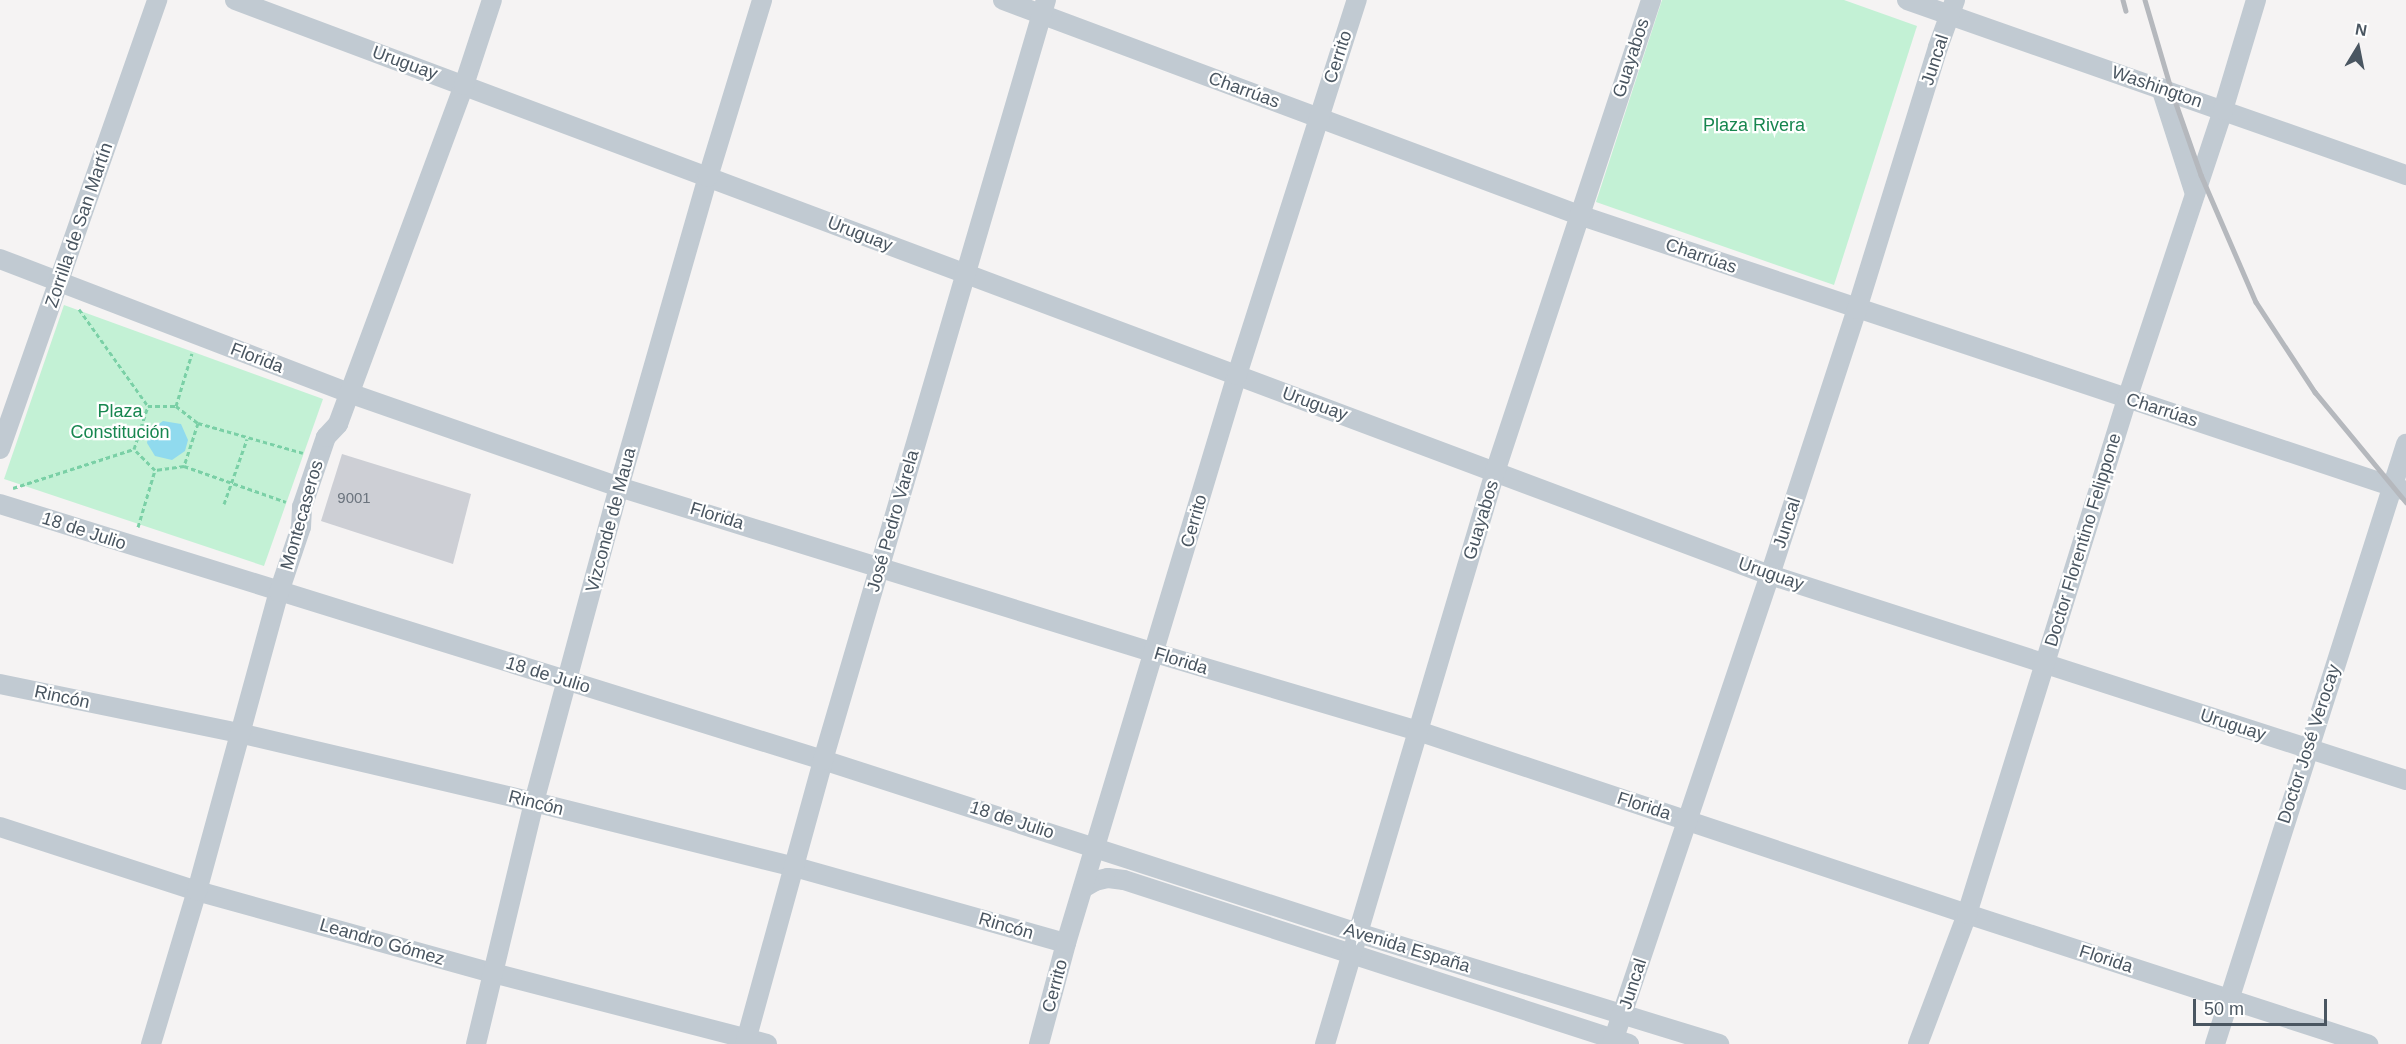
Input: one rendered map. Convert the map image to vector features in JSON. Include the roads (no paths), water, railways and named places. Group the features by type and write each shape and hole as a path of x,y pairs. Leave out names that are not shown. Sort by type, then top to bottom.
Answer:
{"street":[{"name":"Zorrilla de San Martín","path":"0,449 157,0"},
{"name":"Uruguay","path":"235,0 1770,575 2406,780"},
{"name":"Montecaseros","path":"151,1044 197,891 279,592 301,527 302,507 326,437 338,424 464,85 492,0"},
{"name":"Vizconde de Maua","path":"476,1044 534,802 619,487 708,177 762,0"},
{"name":"Charrúas","path":"1003,0 1044,7 1318,117 1579,215 2399,489"},
{"name":"Cerrito","path":"1039,1044 1066,943 1155,654 1237,375 1357,0"},
{"name":"Guayabos","path":"1325,1044 1495,471 1651,0"},
{"name":"Washington","path":"1907,0 1953,8 2161,88 2406,175"},
{"name":"Doctor Florentino Felippone","path":"1918,1044 1967,915 2127,399 2223,110 2256,0"},
{"name":"José Pedro Varela","path":"745,1041 823,760 1044,7"},
{"name":"Juncal","path":"1618,1042 1623,1014 1686,820 1770,575 1857,309 1934,59 1953,8"},
{"path":"2161,88 2195,194"},
{"name":"Florida","path":"0,259 349,393 619,487 880,566 1155,654 1418,731 1967,915 2368,1044"},
{"name":"Doctor José Verocay","path":"2215,1044 2307,748 2399,489 2406,444"},
{"name":"18 de Julio","path":"6,496 132,546 823,760 1096,848"},
{"name":"Rincón","path":"0,684 239,733 534,802 795,867 1066,943"},
{"name":"Leandro Gómez","path":"0,827 197,891 745,1041 767,1044"},
{"name":"Avenida España","path":"1096,848 1358,933 1719,1044"},
{"name":"Avenida España","path":"1083,888 1095,881 1108,878 1124,880 1618,1042"}],"water":[{"path":"163,421 181,424 188,440 185,451 172,460 155,456 147,443 149,431"}],"railway":[{"path":"2123,0 2126,11"},
{"path":"2145,0 2172,92 2201,175 2256,302 2315,392 2406,502"}],"park label":[{"name":"Plaza Rivera","path":"1754,125"},
{"name":"Plaza Constitución","path":"120,422"}]}
